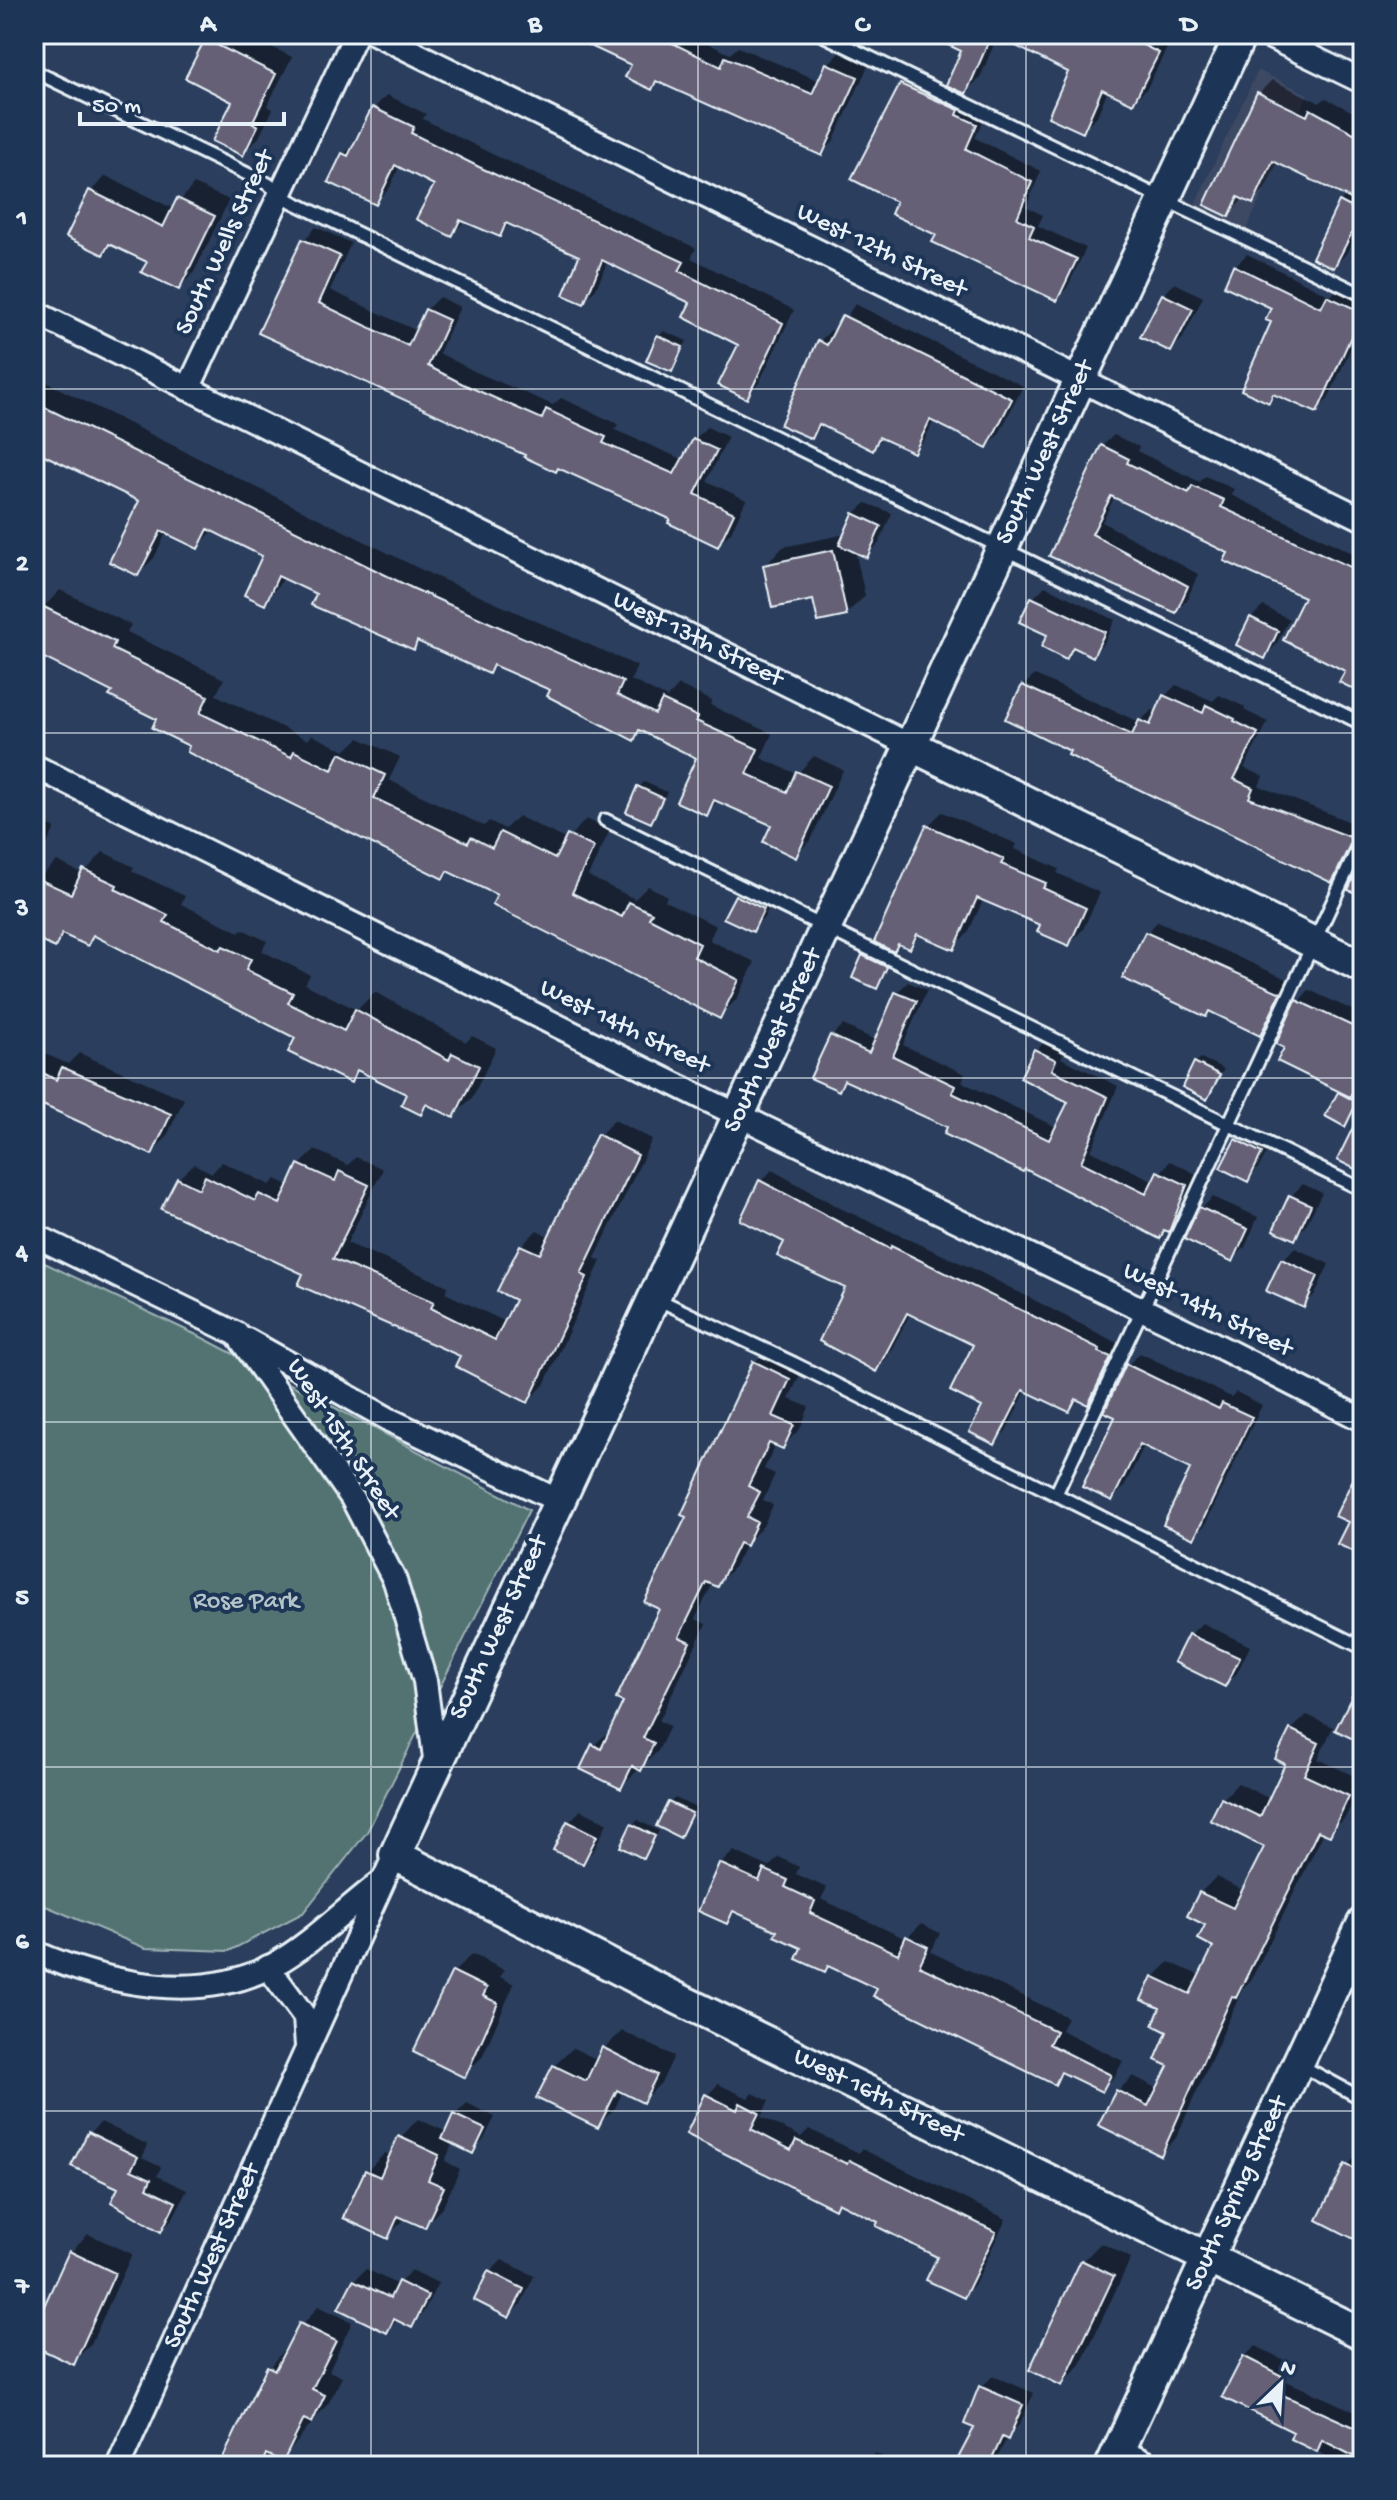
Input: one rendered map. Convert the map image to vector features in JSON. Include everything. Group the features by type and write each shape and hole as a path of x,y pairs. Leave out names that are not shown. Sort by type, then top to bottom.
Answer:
{"street":[{"name":"South Wells Street","path":"188,389 356,34"},
{"name":"West 12th Street","path":"376,34 1078,382 1363,519"},
{"name":"South West Street","path":"118,2466 307,2039 390,1867 1241,34"},
{"path":"1264,34 1363,82"},
{"name":"West 13th Street","path":"34,312 1363,967"},
{"name":"West 14th Street","path":"34,766 1363,1420"},
{"name":"West 15th Street","path":"34,1235 237,1334 316,1381 559,1501"},
{"name":"West 15th Street","path":"237,1334 352,1498 395,1581 425,1681 436,1767"},
{"path":"34,1952 73,1969 155,1986 226,1982 252,1976 268,1967 390,1867"},
{"name":"West 16th Street","path":"390,1867 629,1975 1363,2334"},
{"name":"South Spring Street","path":"1116,2456 1363,1923"},
{"path":"268,1967 305,2017 307,2039"}],"lane":[{"path":"821,34 1363,295"},
{"path":"34,71 1363,724"},
{"path":"605,820 1363,1190"},
{"path":"1056,1494 1363,837"},
{"path":"655,1298 1363,1648"},
{"path":"1298,2064 1363,2099"},
{"path":"1116,2456 1165,2466"}],"shaded area":[{"path":"1258,70 1308,94 1246,231 1194,206"}],"green space":[{"name":"Rose Park","path":"34,1258 203,1338 529,1510 367,1832 303,1913 229,1951 145,1948 34,1901"}],"building":[{"path":"565,34 654,34 721,67 725,57 812,94 826,63 858,77 822,156 656,81 652,90 625,77 631,65"},
{"path":"925,34 992,34 966,94 946,85 961,51"},
{"path":"992,34 1121,34 1159,53 1133,104 1102,89 1083,133 1048,117 1068,72"},
{"path":"205,39 276,74 252,123 258,126 243,156 212,141 232,102 185,78"},
{"path":"900,84 959,110 957,115 977,124 966,149 1032,182 1017,218 1034,226 1029,237 1077,259 1057,301 932,242 936,235 891,214 896,202 851,179"},
{"path":"1257,92 1307,116 1310,109 1363,138 1363,205 1273,161 1253,204 1238,197 1229,217 1204,205"},
{"path":"372,107 414,127 411,133 479,167 684,262 679,271 783,323 747,399 718,385 738,345 683,317 690,303 602,260 584,304 563,295 579,256 506,223 500,237 460,220 452,237 416,219 434,185 395,165 376,205 328,182 342,153 348,156"},
{"path":"89,190 163,227 177,198 215,216 179,290 141,272 147,262 109,244 103,255 66,237"},
{"path":"1339,201 1362,213 1334,268 1312,258"},
{"path":"302,239 340,256 319,303 408,346 425,309 449,320 428,366 463,384 542,419 546,409 606,437 603,443 674,474 693,439 717,450 695,494 734,513 718,547 668,523 670,519 558,468 556,472 258,333"},
{"path":"1233,265 1321,308 1327,296 1362,312 1317,413 1273,394 1269,403 1241,390 1271,322 1265,320 1271,308 1224,286"},
{"path":"1162,294 1193,309 1171,352 1140,337"},
{"path":"842,315 1012,399 987,448 930,420 914,453 879,437 873,451 819,424 812,439 780,425 818,340 827,345"},
{"path":"657,335 683,347 672,372 646,361"},
{"path":"34,402 412,588 623,682 617,695 655,714 662,700 698,717 696,721 758,749 747,774 787,792 796,771 829,786 796,858 763,842 771,825 714,800 707,816 676,802 696,758 639,730 634,741 547,696 550,690 493,665 489,674 417,641 414,650 311,605 316,594 278,576 265,605 244,595 262,556 208,529 198,549 161,531 138,576 109,562 139,501 34,450"},
{"path":"1101,445 1129,459 1127,463 1189,493 1192,486 1224,500 1221,507 1363,573 1363,694 1339,682 1345,671 1283,640 1304,597 1224,561 1228,553 1111,496 1092,534 1188,586 1176,613 1049,556"},
{"path":"853,513 881,526 867,558 839,545"},
{"path":"833,550 847,616 818,622 813,600 772,608 763,565"},
{"path":"1031,597 1105,632 1093,657 1073,647 1066,660 1041,647 1047,635 1019,622"},
{"path":"42,606 115,642 112,649 208,696 200,713 291,757 294,751 332,770 340,753 385,775 374,798 468,843 471,837 492,848 500,832 555,859 567,835 594,847 572,893 622,917 629,902 652,913 649,918 700,944 694,957 739,980 720,1019 492,905 497,895 447,871 443,879 187,752 189,746 152,728 156,719 109,696 112,692 34,653 34,622"},
{"path":"1250,617 1278,631 1265,659 1236,645"},
{"path":"1022,685 1132,735 1139,720 1150,725 1163,695 1203,713 1206,705 1258,733 1234,779 1253,788 1249,798 1353,838 1332,883 1068,755 1070,751 1005,719"},
{"path":"637,786 663,798 651,823 626,812"},
{"path":"926,825 1004,859 1001,864 1046,883 1043,888 1086,908 1069,946 1037,932 1040,925 977,898 954,950 917,934 910,949 898,944 894,952 874,942"},
{"path":"1363,857 1363,896 1348,890"},
{"path":"83,869 168,915 164,922 220,950 223,946 251,959 246,970 293,993 288,1003 344,1031 355,1009 449,1060 452,1053 479,1066 454,1118 426,1104 421,1115 401,1105 406,1094 357,1070 351,1083 288,1052 295,1038 93,935 88,946 62,934 55,948 34,938 34,877 71,894"},
{"path":"735,895 764,909 753,932 723,918"},
{"path":"1145,932 1281,993 1260,1036 1209,1011 1206,1017 1122,978"},
{"path":"862,955 887,967 877,989 852,978"},
{"path":"895,992 917,1001 893,1056 955,1086 952,1093 1049,1140 1068,1102 1020,1078 1034,1049 1056,1060 1052,1070 1108,1097 1081,1162 1146,1194 1157,1171 1187,1185 1169,1232 1164,1230 1160,1239 1025,1169 1023,1172 944,1134 947,1127 844,1080 839,1091 810,1078 830,1035 869,1053"},
{"path":"1296,1000 1363,1031 1363,1069 1350,1097 1277,1061 1284,1048 1276,1044"},
{"path":"1194,1062 1220,1075 1207,1100 1182,1087"},
{"path":"62,1067 171,1114 152,1155 34,1101 34,1068 56,1080"},
{"path":"1338,1092 1357,1102 1345,1127 1325,1116"},
{"path":"1363,1107 1363,1173 1337,1160"},
{"path":"597,1134 638,1155 581,1274 587,1277 528,1403 455,1366 460,1356 298,1285 303,1274 161,1209 177,1178 199,1189 205,1176 255,1201 259,1194 280,1204 298,1164 335,1181 339,1171 369,1185 333,1259 434,1302 431,1308 495,1340 515,1300 497,1291 520,1245 540,1254"},
{"path":"1235,1139 1262,1153 1248,1182 1220,1168"},
{"path":"759,1180 890,1249 891,1246 1100,1349 1099,1352 1111,1357 1088,1405 1076,1399 1069,1412 1023,1390 995,1445 969,1432 982,1407 950,1391 973,1345 907,1313 876,1372 819,1341 845,1288 777,1256 784,1242 740,1220"},
{"path":"1289,1195 1311,1205 1295,1240 1273,1230"},
{"path":"1199,1207 1248,1229 1233,1262 1184,1239"},
{"path":"1281,1259 1318,1276 1304,1308 1266,1291"},
{"path":"753,1361 790,1379 773,1416 794,1425 783,1449 769,1443 748,1486 760,1492 747,1517 757,1522 746,1546 739,1543 718,1587 706,1582 679,1637 690,1642 643,1738 654,1743 641,1771 632,1766 621,1789 580,1769 592,1744 601,1749 623,1702 616,1699 659,1609 644,1602 686,1517 681,1515"},
{"path":"1126,1364 1219,1409 1222,1403 1252,1417 1194,1539 1163,1525 1190,1469 1140,1444 1112,1501 1082,1487 1115,1417 1104,1412"},
{"path":"1363,1459 1363,1556 1337,1544 1348,1522 1335,1516"},
{"path":"1188,1634 1240,1658 1225,1687 1174,1662"},
{"path":"1363,1674 1363,1744 1335,1730"},
{"path":"1290,1729 1319,1743 1304,1775 1349,1796 1330,1836 1318,1831 1236,1998 1232,1996 1161,2156 1098,2125 1116,2090 1148,2106 1168,2066 1155,2060 1167,2032 1153,2025 1160,2008 1141,2000 1152,1976 1190,1994 1213,1947 1198,1939 1205,1925 1187,1916 1199,1892 1233,1908 1264,1847 1210,1820 1221,1798 1260,1817 1285,1764 1275,1759"},
{"path":"668,1802 692,1813 680,1838 656,1826"},
{"path":"567,1821 597,1836 583,1864 553,1850"},
{"path":"631,1824 655,1836 644,1859 620,1847"},
{"path":"719,1863 759,1881 764,1869 788,1880 785,1887 815,1901 810,1913 898,1954 906,1936 928,1947 919,1966 1056,2031 1049,2044 1111,2075 1102,2092 1061,2072 1055,2085 873,1996 877,1989 828,1966 825,1972 796,1959 801,1948 774,1936 777,1931 733,1911 727,1924 698,1911"},
{"path":"452,1971 487,1988 483,1996 498,2003 465,2078 413,2052"},
{"path":"602,2047 657,2075 643,2103 617,2090 598,2128 536,2098 553,2065 586,2081"},
{"path":"705,2094 737,2110 740,2103 759,2113 751,2129 791,2150 796,2140 847,2164 849,2160 996,2232 964,2298 926,2280 937,2257 876,2226 878,2222 838,2202 835,2209 686,2134"},
{"path":"453,2114 485,2129 473,2154 442,2139"},
{"path":"88,2132 138,2157 131,2170 151,2179 147,2188 176,2202 161,2232 111,2202 118,2188 71,2166"},
{"path":"398,2136 439,2155 428,2180 444,2187 425,2228 398,2216 388,2239 343,2218 365,2170 380,2177"},
{"path":"1345,2164 1363,2173 1363,2222 1354,2239 1317,2220"},
{"path":"69,2251 115,2273 74,2365 34,2346 34,2328"},
{"path":"1081,2260 1114,2276 1062,2386 1029,2370"},
{"path":"488,2271 524,2289 509,2318 474,2300"},
{"path":"353,2280 390,2298 398,2281 428,2296 412,2328 394,2319 387,2333 338,2309"},
{"path":"299,2323 336,2341 312,2389 325,2395 312,2423 304,2419 283,2462 266,2454 261,2466 219,2466 267,2366 275,2370"},
{"path":"1243,2356 1282,2376 1274,2391 1363,2431 1363,2461 1322,2440 1317,2452 1290,2439 1293,2432 1222,2397"},
{"path":"979,2386 1023,2405 1008,2440 1002,2437 989,2466 954,2466 974,2428 964,2424"}]}
